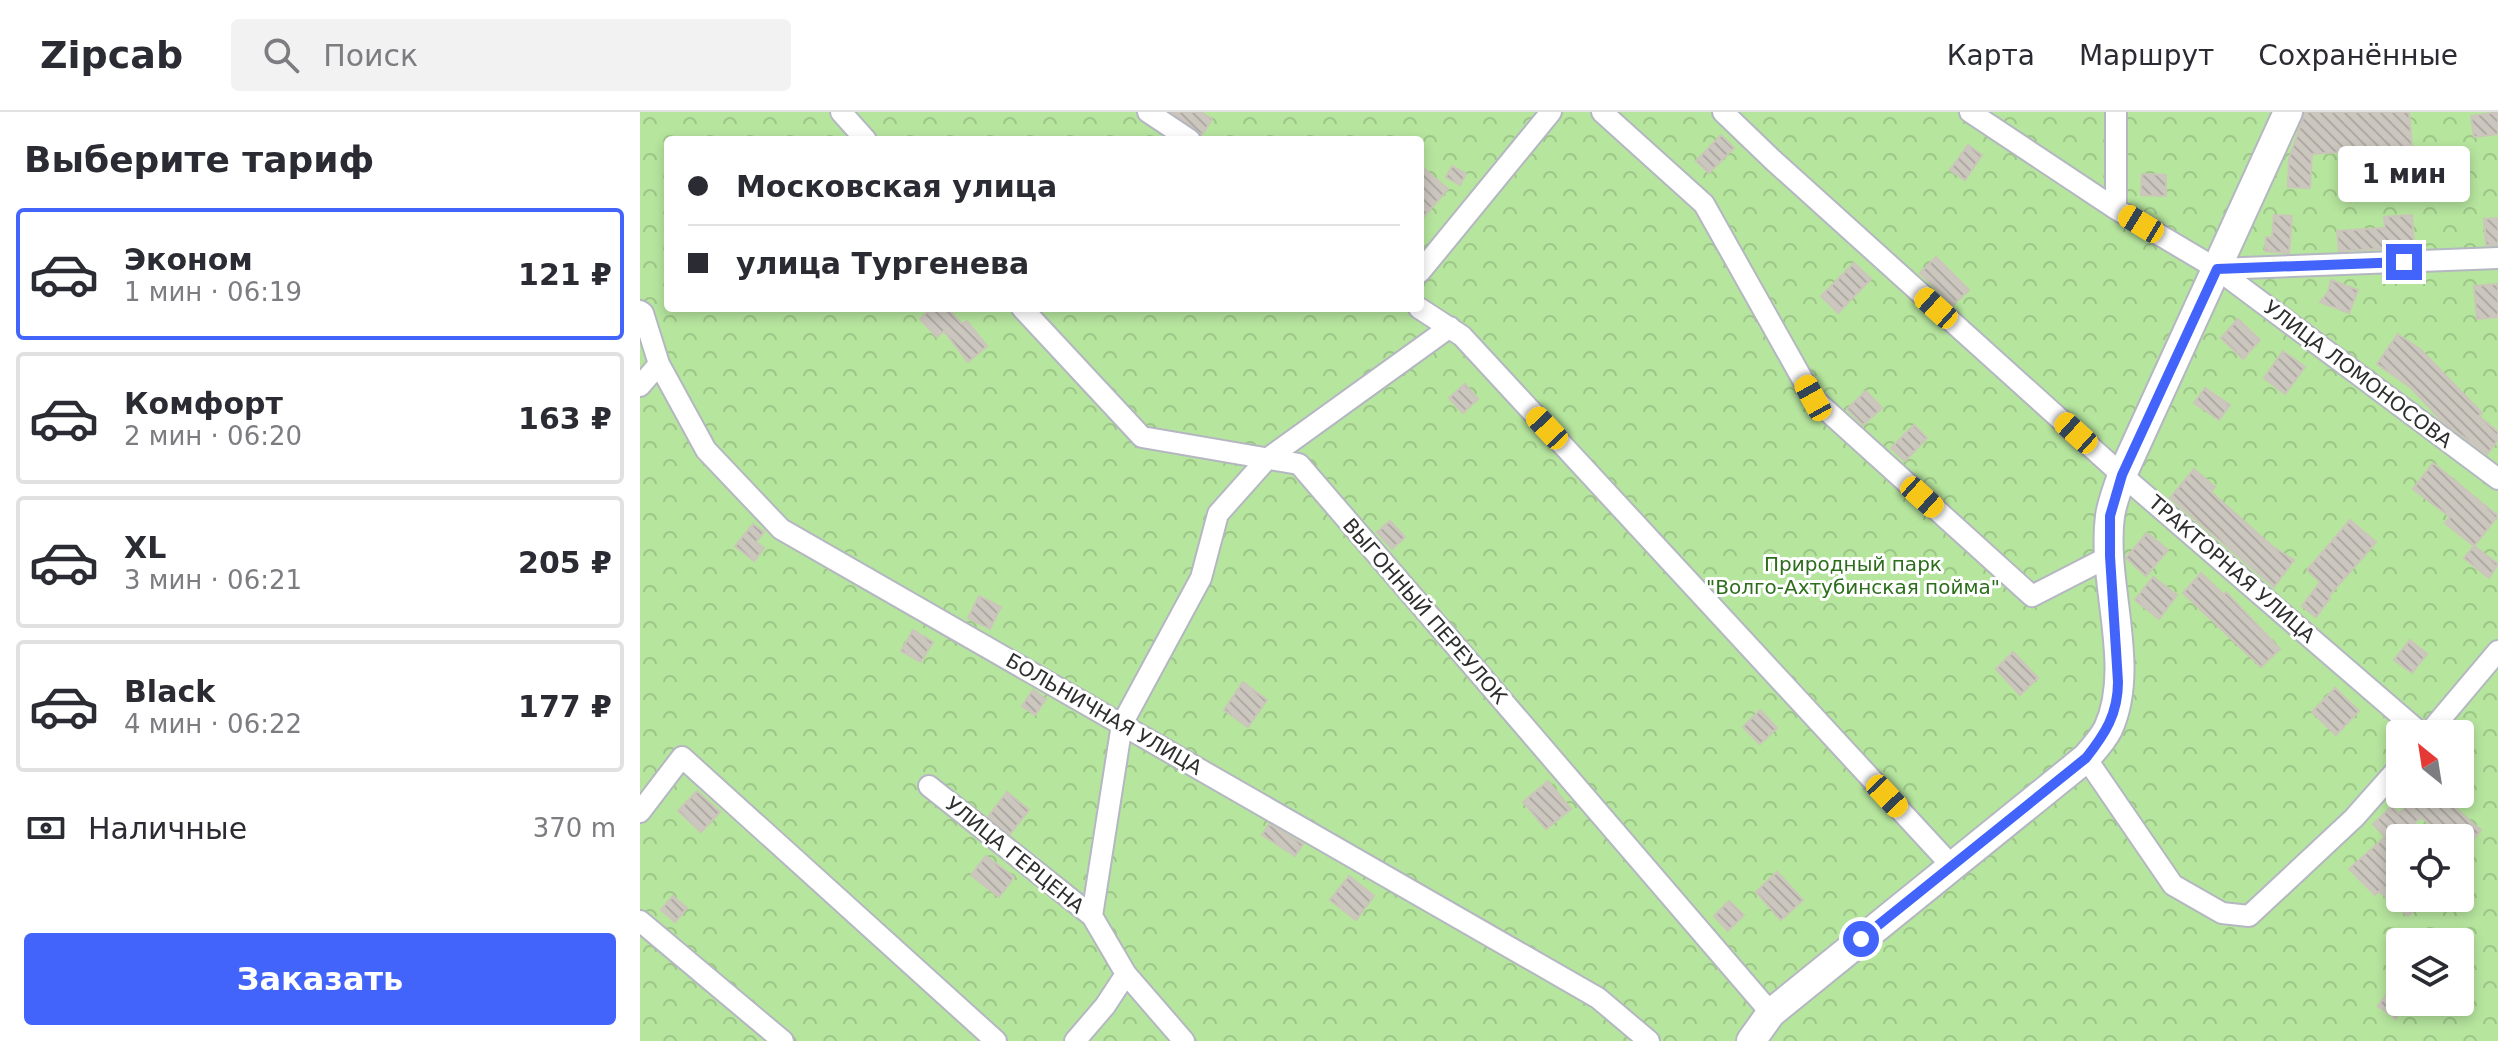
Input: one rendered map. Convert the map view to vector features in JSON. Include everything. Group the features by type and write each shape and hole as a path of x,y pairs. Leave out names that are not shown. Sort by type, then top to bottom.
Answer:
{"street":[{"path":"841,112 862,136"},
{"path":"1148,112 1184,136"},
{"path":"1424,267 1551,112"},
{"path":"1602,112 1704,204 1813,398 2032,596 2110,556"},
{"name":"ТРАКТОРНАЯ УЛИЦА","path":"1723,112 2122,475 2409,720"},
{"name":"УЛИЦА ЛОМОНОСОВА","path":"1970,112 2116,209 2217,269 2498,479"},
{"path":"2116,112 2116,209"},
{"path":"1750,1039 1771,1013 2086,758 2108,731 2118,701 2110,516 2122,475 2288,112"},
{"path":"2217,269 2498,258"},
{"name":"БОЛЬНИЧНАЯ УЛИЦА","path":"640,311 659,364 706,450 781,529 1598,998 1649,1041"},
{"path":"1424,311 1462,336 1951,865"},
{"name":"ВЫГОННЫЙ ПЕРЕУЛОК","path":"1026,312 1142,437 1299,464 1771,1013"},
{"path":"1092,916 1122,724 1201,578 1218,514 1267,459 1450,327"},
{"path":"640,386 659,364"},
{"path":"2437,720 2498,651"},
{"path":"640,812 682,757 996,1041"},
{"path":"2086,758 2173,885 2222,913 2249,916 2354,818 2386,782"},
{"name":"УЛИЦА ГЕРЦЕНА","path":"929,786 1092,916 1126,974 1184,1041"},
{"path":"640,921 783,1041"},
{"path":"1075,1041 1105,1006 1126,974"}],"green space":[{"name":"Природный парк \"Волго-Ахтубинская пойма\"","path":"640,112 2498,112 2498,1041 640,1041"}],"building":[{"path":"1171,112 1201,112 1212,119 1202,135"},
{"path":"2305,112 2409,112 2415,178 2375,182 2372,150 2312,154 2310,188 2288,187 2289,159"},
{"path":"2498,112 2498,134 2474,137 2471,116"},
{"path":"1721,135 1734,148 1709,173 1696,161"},
{"path":"1968,145 1982,155 1965,180 1950,170"},
{"path":"1452,166 1466,174 1460,185 1446,177"},
{"path":"1424,168 1448,189 1424,216"},
{"path":"2142,174 2166,175 2166,196 2141,195"},
{"path":"2274,215 2292,216 2289,253 2265,251 2266,237 2272,238"},
{"path":"2412,215 2414,247 2339,251 2337,231 2385,228 2384,217"},
{"path":"2498,218 2498,245 2486,245 2484,219"},
{"path":"1936,257 1969,290 1953,305 1920,273"},
{"path":"1854,263 1871,279 1838,313 1821,296"},
{"path":"2331,280 2358,290 2349,313 2320,302 2328,292"},
{"path":"2498,284 2498,317 2477,319 2474,286"},
{"path":"928,312 951,312 962,324 967,321 987,346 968,362 944,331 937,337 920,319"},
{"path":"2238,319 2260,340 2243,359 2221,338"},
{"path":"2398,334 2421,350 2482,413 2479,416 2498,432 2498,440 2487,454 2442,421 2410,387 2377,364"},
{"path":"2283,351 2305,367 2285,394 2264,378"},
{"path":"1465,384 1478,399 1463,413 1449,398"},
{"path":"2205,388 2230,405 2219,420 2194,403"},
{"path":"1866,391 1882,408 1863,425 1847,409"},
{"path":"1914,425 1927,438 1905,461 1891,448"},
{"path":"2433,463 2498,516 2474,546 2445,523 2450,517 2413,489"},
{"path":"2194,469 2215,487 2211,492 2272,546 2294,560 2274,587 2170,498"},
{"path":"2350,520 2376,542 2328,597 2316,617 2302,606 2320,582 2307,570"},
{"path":"1390,521 1405,537 1392,549 1377,532"},
{"path":"753,524 764,532 756,542 764,548 754,561 735,546"},
{"path":"2147,533 2168,550 2146,576 2126,558"},
{"path":"2474,546 2498,564 2489,578 2464,558"},
{"path":"2201,573 2224,595 2226,592 2280,649 2261,667 2183,593"},
{"path":"2153,577 2177,595 2159,619 2135,600"},
{"path":"979,596 1001,607 990,629 968,618"},
{"path":"913,630 933,642 921,662 901,651"},
{"path":"2410,640 2427,654 2412,673 2394,660"},
{"path":"2013,652 2038,678 2020,695 1996,669"},
{"path":"1243,682 1267,700 1248,727 1224,710"},
{"path":"2335,688 2359,711 2336,735 2312,712"},
{"path":"1033,690 1046,699 1035,715 1022,706"},
{"path":"1760,710 1777,728 1760,744 1743,727"},
{"path":"1548,781 1571,809 1546,829 1523,802"},
{"path":"697,791 720,812 701,832 678,811"},
{"path":"1007,792 1029,810 1010,834 988,817"},
{"path":"2390,808 2399,814 2404,808 2455,808 2474,824 2429,824 2421,817 2414,824 2386,824 2386,897 2379,891 2375,895 2349,869 2385,837 2373,824"},
{"path":"1269,824 1303,844 1295,856 1262,835"},
{"path":"2474,824 2481,830 2474,838"},
{"path":"986,856 1014,877 999,897 971,875"},
{"path":"1777,872 1803,900 1781,920 1756,892"},
{"path":"1349,876 1374,896 1356,920 1330,900"},
{"path":"673,896 687,908 675,922 661,910"},
{"path":"1729,901 1744,915 1728,931 1714,916"},
{"path":"2386,995 2386,1012 2378,1006"}],"route":[{"path":"1861,939 2086,758 2108,731 2118,701 2110,516 2122,475 2217,269 2404,262"}]}
